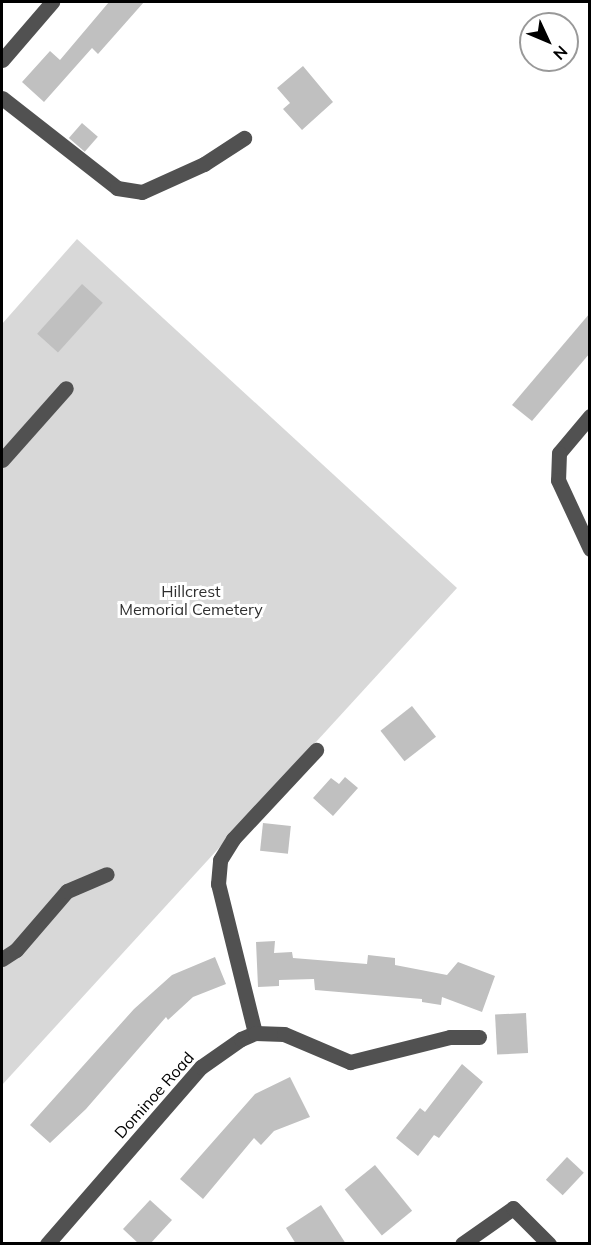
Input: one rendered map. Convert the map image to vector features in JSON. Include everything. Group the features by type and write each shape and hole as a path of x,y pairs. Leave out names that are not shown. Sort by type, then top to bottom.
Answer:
{"street":[{"path":"2,60 52,2"},
{"path":"2,98 117,188 142,192 204,164 244,138"},
{"path":"2,460 66,388"},
{"path":"590,416 559,453 558,480 590,549"},
{"path":"316,750 233,839 220,861 218,884 255,1033 284,1034 350,1062 450,1037 479,1037"},
{"path":"2,959 16,950 67,891 107,874"},
{"name":"Dominoe Road","path":"47,1244 201,1067 255,1033"},
{"path":"462,1244 513,1208 549,1244"}],"green space":[{"name":"Hillcrest Memorial Cemetery","path":"77,239 457,588 2,1085 2,324"}],"building":[{"path":"109,2 144,2 98,54 92,48 44,102 22,82 50,51 60,60"},
{"path":"303,66 333,102 302,130 283,109 290,103 277,88"},
{"path":"82,123 98,137 85,152 69,138"},
{"path":"82,284 103,303 58,353 37,334"},
{"path":"590,313 590,353 532,421 512,405"},
{"path":"412,706 436,737 404,761 380,731"},
{"path":"345,777 358,788 333,816 313,798 331,778 339,784"},
{"path":"263,823 291,826 288,854 260,851"},
{"path":"275,941 274,953 292,952 293,958 367,964 368,955 395,958 395,965 447,975 458,962 495,976 482,1012 442,997 441,1005 422,1002 422,999 315,990 314,979 279,980 279,986 258,987 256,942"},
{"path":"215,957 226,984 193,997 168,1020 166,1017 86,1109 50,1143 30,1125 134,1009 172,975"},
{"path":"526,1013 528,1053 497,1055 495,1015"},
{"path":"462,1064 483,1082 439,1138 434,1135 418,1156 396,1138 420,1108 425,1112"},
{"path":"290,1077 310,1117 274,1131 261,1145 254,1138 203,1199 180,1179 255,1094"},
{"path":"567,1157 584,1173 563,1195 546,1180"},
{"path":"375,1165 412,1211 382,1235 345,1190"},
{"path":"150,1200 172,1220 150,1244 139,1244 123,1229"},
{"path":"321,1205 346,1244 296,1244 286,1228"}]}
